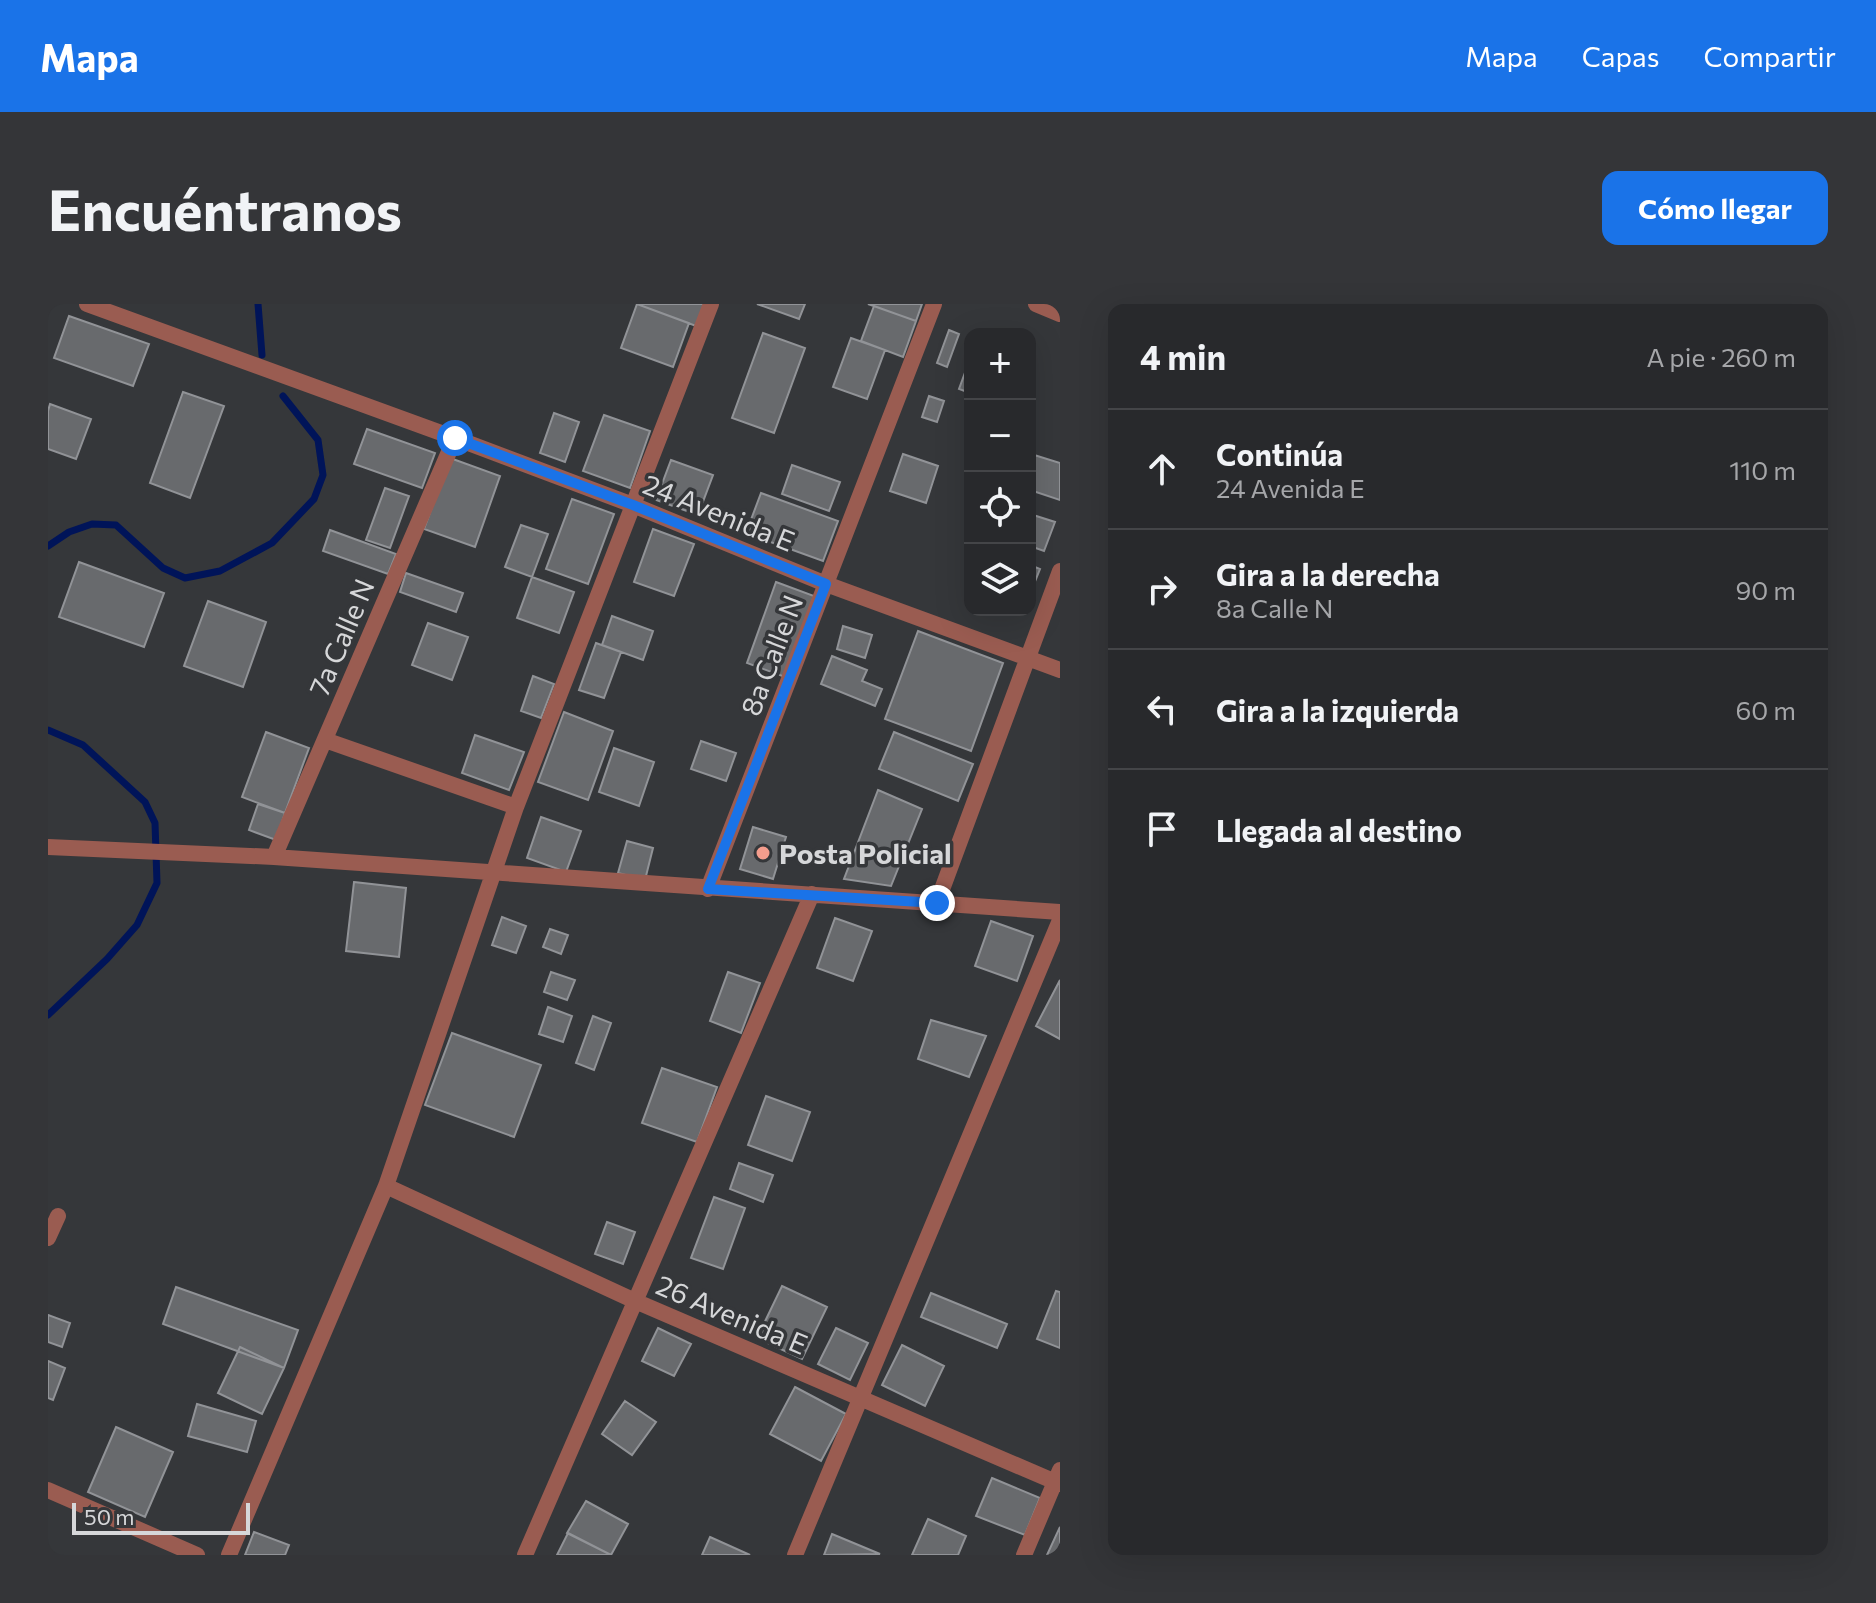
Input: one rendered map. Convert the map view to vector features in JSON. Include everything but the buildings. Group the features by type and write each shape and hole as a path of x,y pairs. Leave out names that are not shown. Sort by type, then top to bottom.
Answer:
{"street":[{"name":"24 Avenida E","path":"87,304 455,438 633,505 826,584 1060,670"},
{"path":"229,1555 386,1186 516,807 711,304"},
{"name":"8a Calle N","path":"708,889 934,304"},
{"path":"1036,304 1060,314"},
{"name":"7a Calle N","path":"274,857 455,438"},
{"path":"937,903 1060,571"},
{"path":"325,740 516,807"},
{"path":"48,847 274,857 1060,912"},
{"path":"525,1555 812,894"},
{"path":"795,1555 1060,920"},
{"name":"26 Avenida E","path":"386,1186 635,1301 1058,1479"},
{"path":"48,1238 58,1216"},
{"path":"1024,1555 1058,1479"},
{"path":"48,1490 197,1555"}],"waterway":[{"path":"258,304 262,355"},
{"path":"48,546 69,532 92,524 116,525 163,568 185,578 220,571 272,543 314,499 323,475 318,440 283,396"},
{"path":"48,730 83,745 145,802 155,823 157,883 137,925 107,959 48,1015"}],"place":[{"name":"Posta Policial","path":"763,853"}],"route":[{"path":"455,438 633,505 826,584 708,889 937,903"}]}
